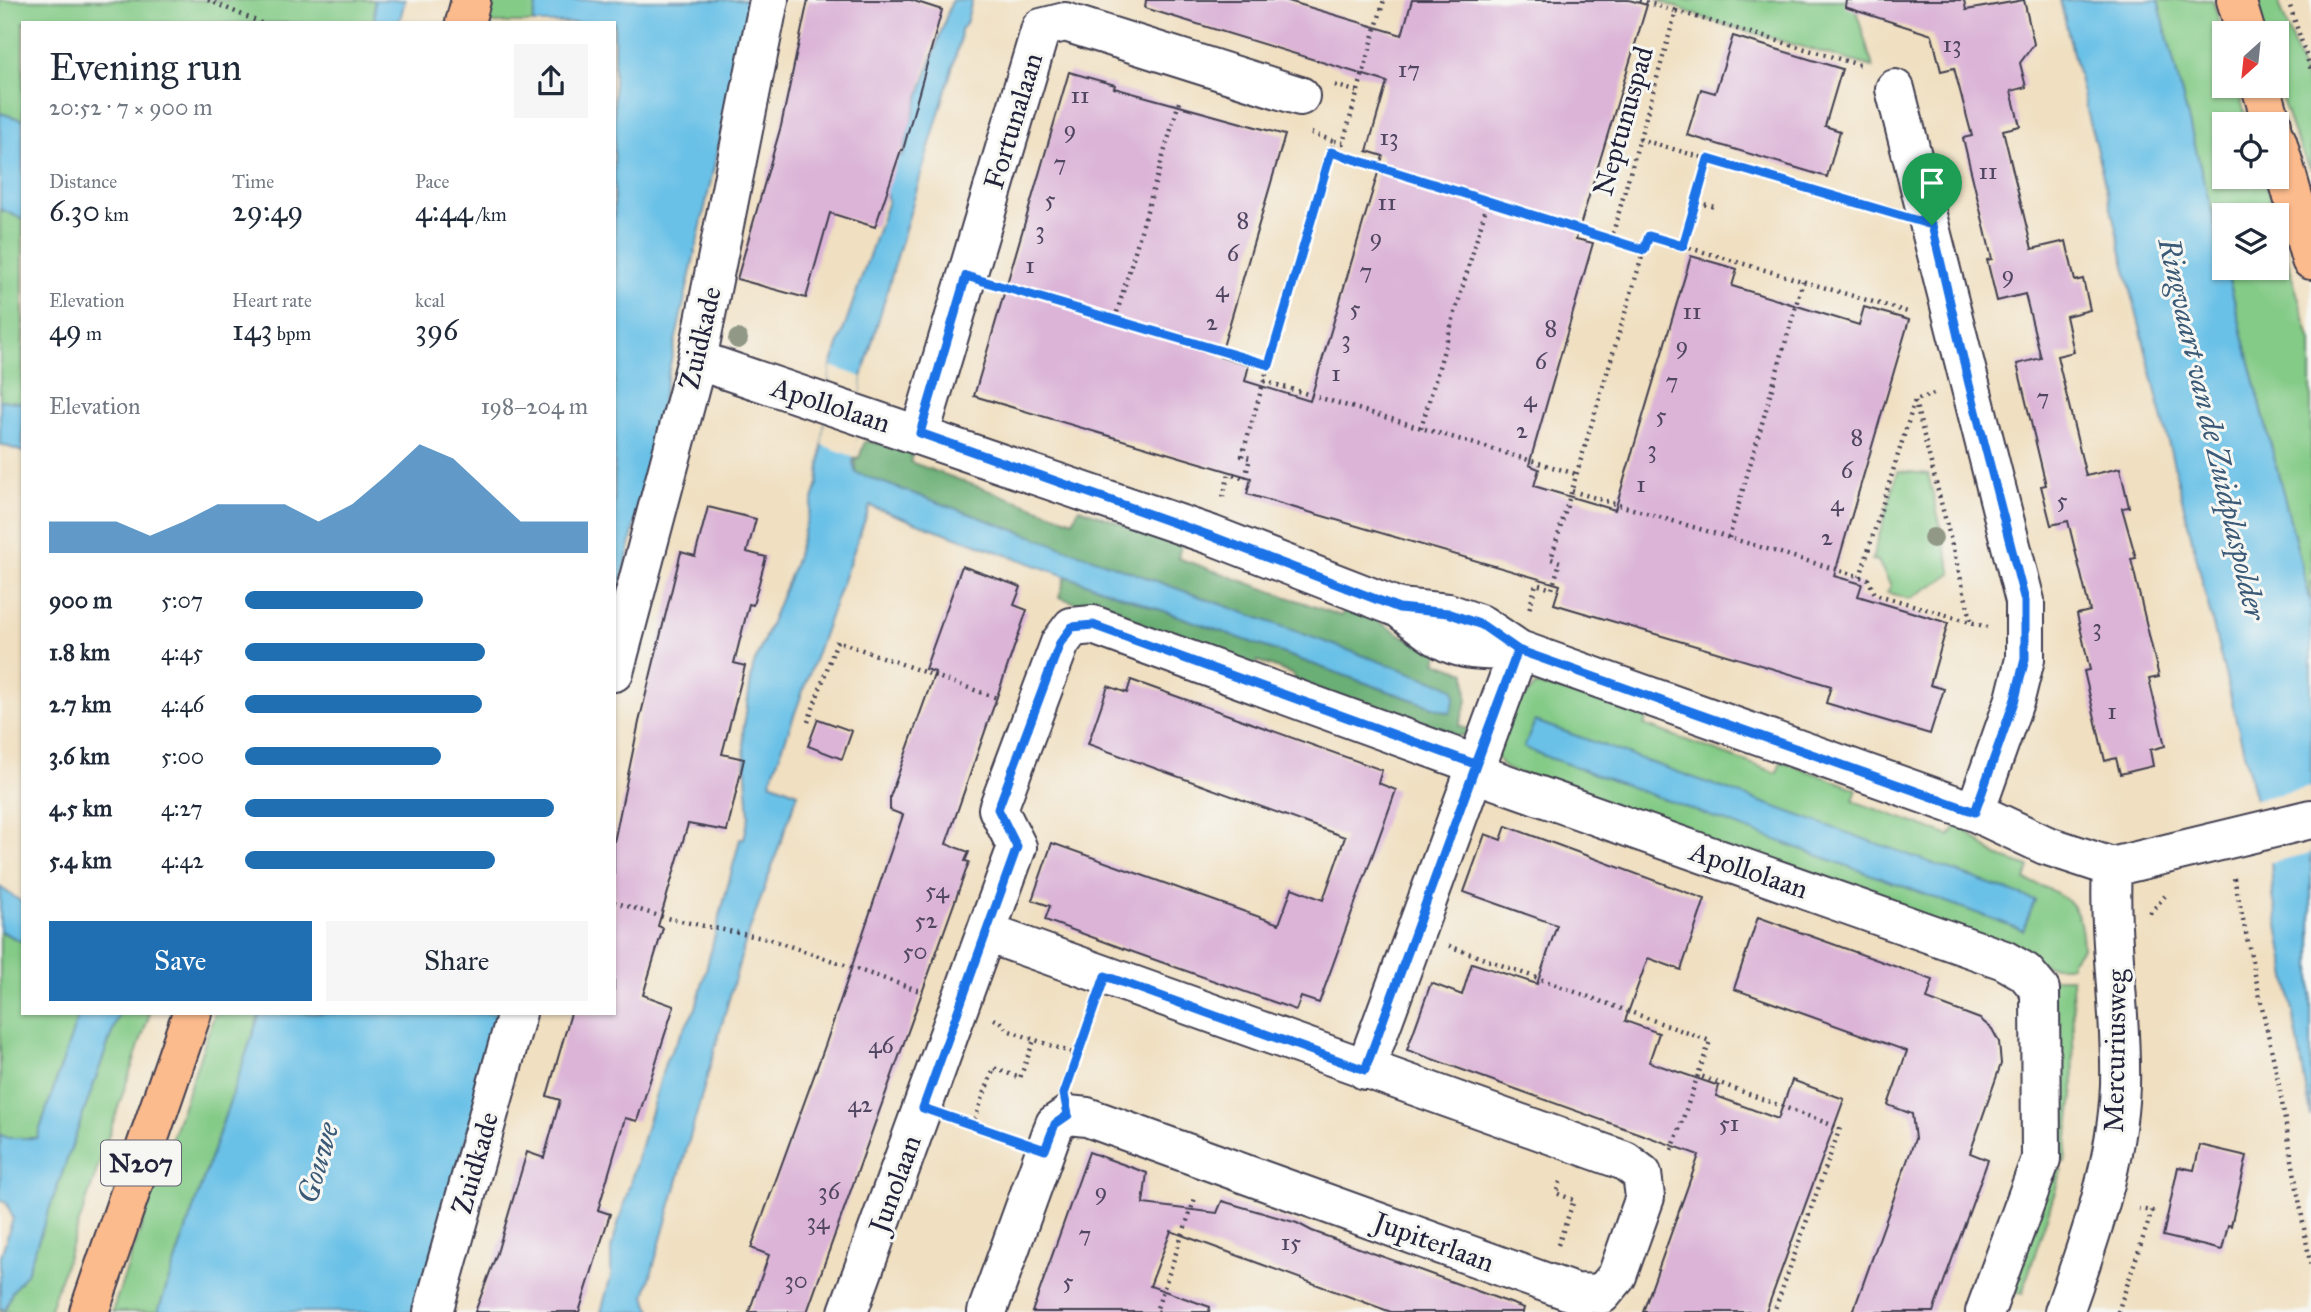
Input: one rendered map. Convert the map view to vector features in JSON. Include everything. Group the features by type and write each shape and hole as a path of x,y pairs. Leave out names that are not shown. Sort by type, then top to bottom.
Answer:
{"main road":[{"path":"466,21 471,0"},
{"path":"2236,0 2242,21"},
{"path":"2289,183 2311,260"},
{"name":"N207","path":"89,1312 191,1015"}],"street":[{"name":"Zuidkade","path":"616,664 697,360 769,0"},
{"name":"Fortunalaan","path":"920,433 1041,28 1065,22 1300,96"},
{"path":"1895,89 1932,225 1969,384 2025,601 2025,659 2015,699 1975,812"},
{"name":"Apollolaan","path":"697,360 920,433 1211,536 1399,608 1448,613 1523,633 1975,812 2045,845 2112,867"},
{"name":"Apollolaan","path":"1072,627 1093,625 1473,768 2004,960 2025,972 2040,990 2040,1159 1985,1312"},
{"name":"Junolaan","path":"848,1312 1017,847 998,809 1060,643 1072,627"},
{"path":"1365,1070 1523,633"},
{"path":"2112,867 2311,819"},
{"name":"Mercuriusweg","path":"2064,1312 2107,1181 2117,1125 2120,1083 2117,969 2110,897 2112,867"},
{"path":"987,933 1625,1161 1642,1174"},
{"name":"Zuidkade","path":"433,1312 516,1015"},
{"path":"987,1312 1055,1124 1068,1115"},
{"name":"Jupiterlaan","path":"1068,1115 1087,1117 1576,1293 1602,1294 1617,1276 1644,1197 1642,1174"}],"path":[{"path":"208,0 256,21"},
{"path":"1211,536 1229,474 1245,478 1250,458 1242,456 1334,141 1343,143 1384,0"},
{"path":"1639,0 1898,76 1895,89"},
{"path":"2288,0 2311,70"},
{"name":"Neptunuspad","path":"1644,250 1611,240 1676,11"},
{"path":"1115,319 1191,61"},
{"path":"1640,139 1932,225"},
{"path":"1331,152 1611,240"},
{"path":"1683,246 1708,159"},
{"path":"1422,428 1488,201"},
{"path":"1696,202 1718,208"},
{"path":"1523,633 1536,584 1552,589 1560,562 1551,559 1649,236 1956,326"},
{"path":"966,276 1269,365"},
{"path":"1729,538 1803,281"},
{"path":"1264,381 1576,474"},
{"path":"1915,400 1969,384"},
{"path":"1860,577 1915,400"},
{"path":"1915,400 1972,623"},
{"path":"1571,491 1868,579 1875,594 2025,638"},
{"path":"808,722 837,641 1035,711"},
{"path":"2233,872 2278,1080 2311,1268"},
{"path":"616,903 703,926 772,940"},
{"path":"1414,933 1710,1041 1668,1160 1642,1174"},
{"path":"1068,1115 1064,1094 1105,976"},
{"path":"972,1126 993,1068 1020,1077 1034,1040"},
{"path":"1698,1075 1840,1128 1774,1312"},
{"path":"923,1108 1045,1150"},
{"path":"1545,1283 1574,1200 1556,1193 1573,1143"},
{"path":"1157,1312 1208,1161"}],"green space":[{"path":"0,0 374,0 375,21 21,21 21,119 0,113"},
{"path":"494,0 537,0 533,21 489,21"},
{"path":"1657,0 1853,0 1873,67 1712,21"},
{"path":"2158,0 2213,0 2219,21 2212,21 2212,98 2240,98 2245,112 2212,112 2212,189 2267,189 2272,203 2212,203 2212,213"},
{"path":"2252,0 2278,0 2285,21 2258,21"},
{"path":"2289,32 2311,95 2311,170 2294,135 2289,112 2286,112 2282,98 2289,98"},
{"path":"0,209 21,218 21,403 0,400"},
{"path":"2289,265 2311,342 2311,603 2229,280 2289,280"},
{"path":"865,441 914,449 910,462 1073,521 1079,508 1181,545 1178,558 1341,616 1348,604 1407,638 1440,651 1436,662 1466,673 1467,701 1459,726 1470,730 1469,733 1457,737 1293,681 1294,675 1258,661 1255,667 1059,597 1066,576 1449,713 1455,697 1453,688 856,473 855,457 859,458"},
{"path":"1898,471 1928,474 1952,574 1909,599 1887,592 1891,586 1878,561 1872,560"},
{"path":"1536,685 1622,703 1648,714 1644,725 1777,773 1781,761 1857,789 1853,801 1950,836 1958,823 1996,856 2029,867 2025,880 2052,890 2069,902 2079,920 2083,948 2071,961 2071,966 2048,966 1504,768 1495,754 1510,713","holes":["1534,721 2034,900 2023,930"]},
{"path":"0,931 21,941 21,1015 78,1015 37,1138 9,1138 0,1135"},
{"path":"2048,978 2072,978 2074,1087 2065,1162 2051,1157"},
{"path":"118,1015 149,1015 49,1312 0,1312 0,1308 5,1310 12,1292 27,1272"},
{"path":"214,1015 259,1015 158,1312 112,1312"},
{"path":"2049,1165 2062,1170 2022,1294 2004,1288"}],"water":[{"path":"374,0 405,0 400,21 375,21"},
{"path":"537,0 751,0 616,608 616,21 533,21"},
{"path":"952,0 972,0 966,24 961,29 960,41 862,377 853,464 856,473 1453,688 1455,697 1450,713 870,506 770,782 798,793 744,946 645,1296 652,1312 601,1312 611,1276 611,1249 666,1060 696,1008 740,839 744,839 749,816 743,732 753,667 794,565 818,483 831,366 888,201 885,189 896,155 903,156 908,129"},
{"name":"Ringvaart van de Zuidplaspolder","path":"2060,0 2158,0 2212,213 2212,280 2229,280 2311,603 2311,1117 2273,896 2271,862"},
{"path":"0,113 21,119 21,218 0,209"},
{"path":"0,400 21,403 21,451 0,444"},
{"path":"1535,721 2035,900 2023,930 1534,752 1524,747"},
{"path":"0,887 21,902 21,941 0,931"},
{"path":"78,1015 118,1015 27,1272 12,1292 5,1310 0,1308 0,1259 13,1218 6,1202 0,1200 0,1135 9,1138 37,1138"},
{"name":"Gouwe","path":"259,1015 503,1015 415,1312 158,1312"}],"pier":[{"path":"831,366 862,377 855,457 822,445"},
{"path":"2311,787 2311,853 2267,863 2252,800"}],"building":[{"path":"808,0 911,0 942,10 903,150 875,227 830,213 806,298 737,279 781,126"},
{"path":"1146,0 1285,0 1402,35 1412,0 1629,0 1647,5 1576,239 1593,243 1529,465 1539,469 1534,486 1615,510 1691,256 1737,269 1732,286 1859,325 1864,307 1909,320 1834,576 1862,584 1858,596 1948,623 1930,685 1944,689 1930,734 1826,703 1831,686 1554,604 1560,585 1247,494 1251,478 974,396 1069,72 1115,85 1114,88 1285,135 1220,357 1249,365 1245,381 1310,401 1383,156 1367,151 1387,82 1145,8"},
{"path":"1846,0 1964,0 1966,10 2024,0 2034,44 2020,63 2026,87 2011,91 2020,126 2003,130 2032,249 2066,241 2075,281 2083,279 2090,310 2066,316 2074,352 2057,356 2086,476 2120,468 2129,507 2122,508 2136,558 2131,559 2159,677 2149,679 2165,746 2150,750 2153,766 2120,774 2116,758 2105,761 2084,671 2090,670 2077,614 2090,611 2068,521 2051,525 2041,486 2046,485 2017,364 2041,358 2025,294 1997,301 1987,260 1992,259 1963,138 1972,136 1954,68 1941,71 1932,35 1845,7"},
{"path":"1733,36 1842,69 1825,126 1840,131 1827,177 1687,135 1701,89 1715,93"},
{"path":"708,507 756,519 747,552 766,557 753,605 749,604 734,663 745,666 722,754 744,759 727,831 688,824 658,926 663,928 643,995 674,1006 637,1121 625,1118 598,1210 610,1214 579,1312 475,1312 497,1253 527,1152 544,1158 560,1100 547,1096 570,1015 616,1015 616,832 639,722 681,552 695,556"},
{"path":"962,566 1021,587 1014,605 1027,610 946,844 969,852 965,861 969,862 807,1312 749,1312 769,1255 751,1248 826,1043 903,815 890,810 890,797 935,672 925,669"},
{"path":"1131,680 1382,770 1378,783 1396,790 1319,1003 1301,997 1296,1010 1130,951 1045,920 1050,906 1032,900 1052,843 1279,924 1292,888 1323,900 1345,837 1088,744 1108,686 1127,693"},
{"path":"818,719 852,731 842,759 808,746"},
{"path":"1506,826 1705,899 1681,970 1648,958 1625,1021 1659,1033 1649,1062 1719,1086 1716,1096 1778,1119 1792,1080 1844,1099 1766,1312 1643,1312 1699,1155 1407,1050 1431,983 1462,995 1472,963 1537,984 1557,925 1464,892 1485,834 1501,840"},
{"path":"1758,917 1933,980 1927,999 1980,1019 1992,1029 1999,1042 2001,1064 1970,1153 1988,1160 1933,1312 1853,1312 1915,1139 1912,1114 1888,1105 1907,1051 1734,989"},
{"path":"2200,1145 2247,1156 2231,1226 2228,1225 2222,1250 2163,1236 2178,1167 2194,1170"},
{"path":"1089,1152 1147,1173 1143,1204 1217,1213 1222,1201 1297,1223 1312,1231 1524,1308 1523,1312 1391,1312 1171,1231 1150,1286 1210,1307 1209,1312 1032,1312"}],"route":[{"path":"1932,225 1708,159 1683,246 1649,236 1644,250 1331,152 1269,365 966,276 920,433 1211,536 1399,608 1448,613 1482,625 1518,650 1365,1070 1105,976 1064,1094 1068,1115 1055,1124 1045,1150 923,1108 1017,847 998,809 1060,643 1072,627 1093,625 1475,764 1518,650 1975,812 2015,699 2025,659 2025,601 1969,384 1932,225"}]}
